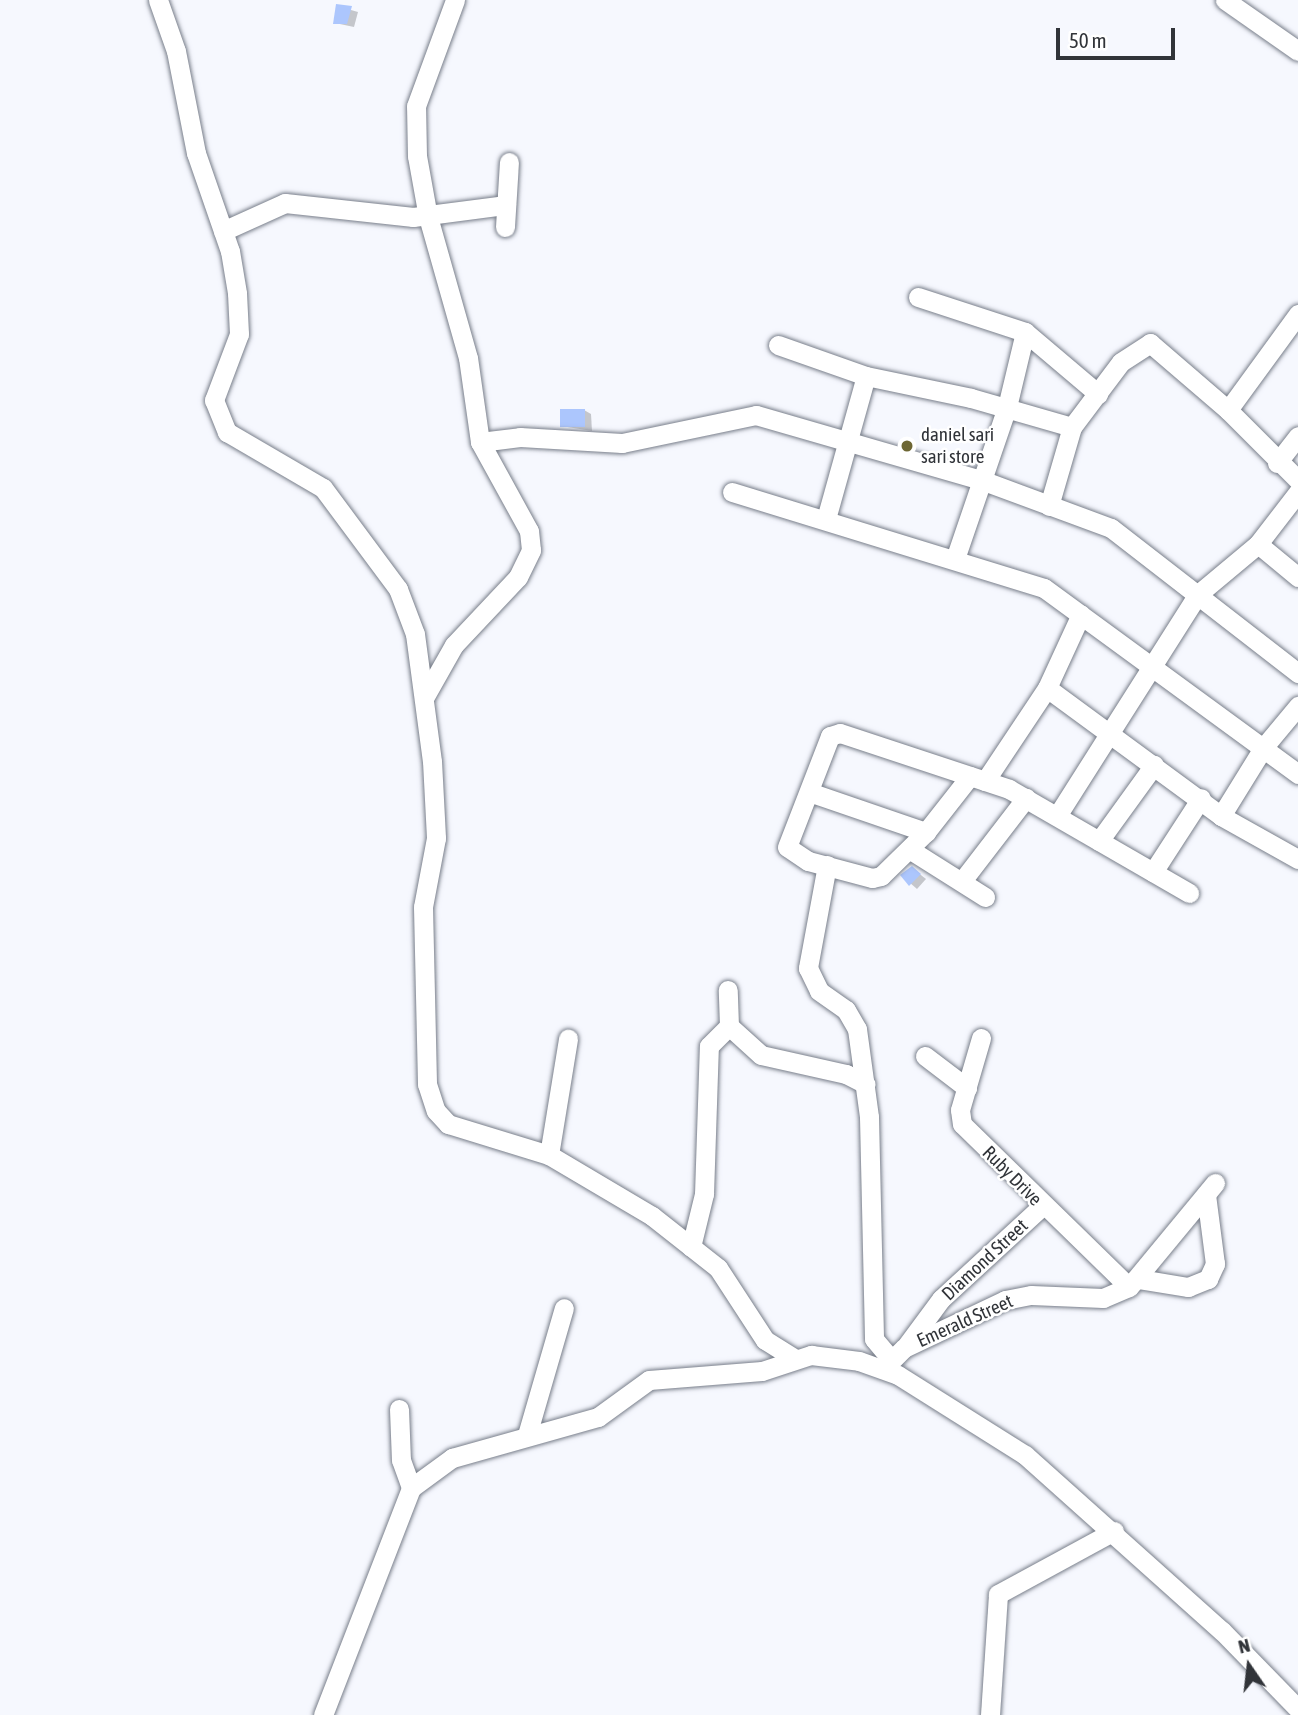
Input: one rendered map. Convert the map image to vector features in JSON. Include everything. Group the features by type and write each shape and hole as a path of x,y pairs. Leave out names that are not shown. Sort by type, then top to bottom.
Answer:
{"street":[{"path":"158,0 176,51 196,153 223,231 237,293 239,334 214,400 227,432 323,488 398,589 415,634 424,698 436,838 423,907 430,1098 449,1124 549,1155 642,1210 718,1268 765,1340 793,1358"},
{"path":"424,698 454,645 518,577 531,550 529,531 480,442 468,358 428,217 417,156 416,106 455,0"},
{"path":"1225,0 1298,51"},
{"path":"505,227 509,162"},
{"path":"223,231 285,203 428,217 506,205"},
{"path":"918,298 1025,332 1098,394"},
{"path":"1228,410 1298,314"},
{"path":"954,559 984,481 1007,407 1025,332"},
{"path":"1049,506 1072,427 1121,362 1150,343 1228,410 1277,463 1298,480"},
{"path":"778,345 866,376 1007,407 1072,427"},
{"path":"826,519 866,376"},
{"path":"480,442 520,437 622,443 756,415 984,481 1111,528 1298,673"},
{"path":"1277,463 1298,436"},
{"path":"732,492 1044,588 1298,774"},
{"path":"1057,816 1197,595 1258,544 1298,492"},
{"path":"1258,544 1298,577"},
{"path":"1081,614 1047,688 977,778 909,849 877,877 808,861 788,847 834,733 977,778 1027,798 1189,893"},
{"path":"1047,688 1221,816 1298,859"},
{"path":"1221,816 1263,748 1298,706"},
{"path":"1099,841 1154,765"},
{"path":"808,792 926,832"},
{"path":"962,881 1027,798"},
{"path":"1153,872 1200,798"},
{"path":"909,849 985,897"},
{"path":"827,865 808,968 819,991 852,1017 866,1084 874,1339 892,1359 898,1375 1026,1455 1114,1531 1298,1709"},
{"path":"728,990 729,1026 761,1055 846,1074 866,1084"},
{"path":"691,1247 704,1194 709,1046 729,1026"},
{"name":"Ruby Drive","path":"981,1038 967,1088 962,1124 1042,1206 1134,1283"},
{"path":"549,1155 568,1039"},
{"path":"925,1056 967,1088"},
{"path":"1210,1189 1213,1273 1200,1285 1188,1287 1134,1283 1210,1189"},
{"name":"Diamond Street","path":"892,1359 941,1299 1042,1206"},
{"name":"Emerald Street","path":"892,1359 1005,1300 1031,1295 1103,1298 1134,1283"},
{"path":"527,1435 564,1308"},
{"path":"323,1715 411,1488 452,1458 598,1417 649,1380 762,1371 793,1358 811,1355 859,1361 892,1359"},
{"path":"399,1409 401,1460 411,1488"},
{"path":"990,1715 998,1594 1114,1531"}],"building":[{"path":"336,4 352,6 347,24 333,24"},
{"path":"560,409 585,409 585,427 560,427"},
{"path":"912,866 921,874 909,886 900,875"}],"place":[{"name":"daniel sari sari store","path":"907,446"}]}
